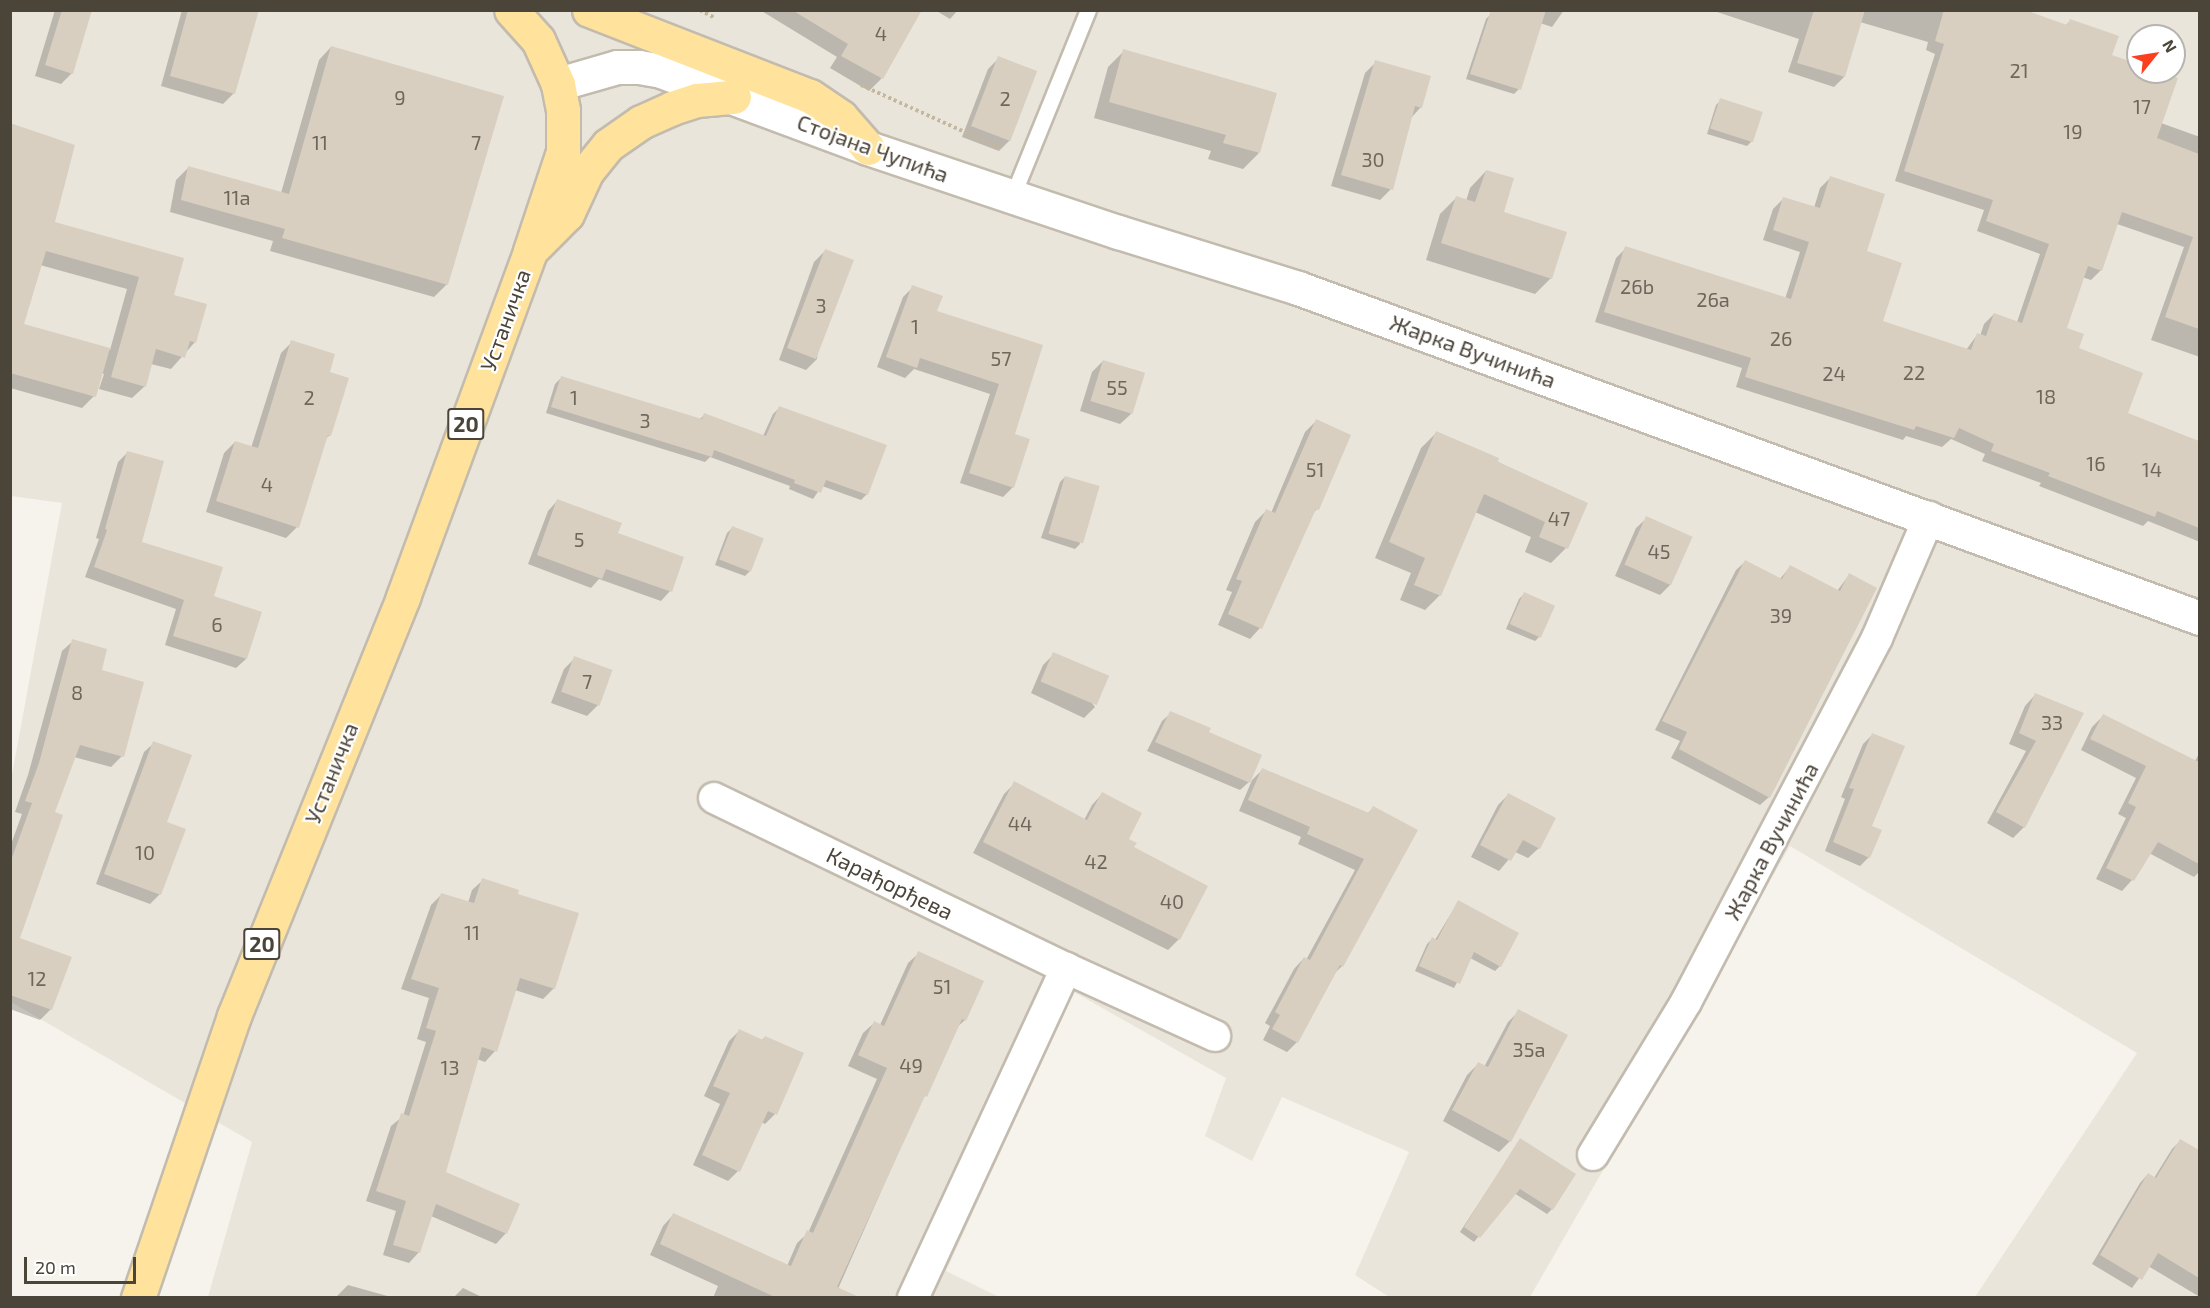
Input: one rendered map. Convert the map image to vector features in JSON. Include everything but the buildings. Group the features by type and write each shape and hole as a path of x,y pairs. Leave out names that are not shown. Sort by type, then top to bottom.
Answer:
{"main road":[{"name":"20","path":"511,10 538,40 558,84 563,110 563,152 530,251"},
{"path":"589,10 810,96 841,117 868,148"},
{"path":"530,251 567,214 587,171 609,146 641,122 672,108 697,100 734,97"},
{"name":"Устаничка","path":"138,1298 234,1016 402,597 530,251"}],"street":[{"name":"Стојана Чупића","path":"558,84 594,72 639,67 661,71 868,148 1012,196"},
{"name":"Жарка Вучинића","path":"1012,196 1298,288 1929,517 2199,618"},
{"name":"Жарка Вучинића","path":"1593,1155 1697,982 1877,638 1929,517"},
{"name":"Карађорђева","path":"714,798 1066,968 1215,1036"},
{"path":"913,1298 1066,968"}],"lane":[{"path":"1012,196 1088,10"}],"shaded area":[{"path":"11,11 2199,11 2199,1297 1975,1297 2137,1053 1790,846 1530,1297 1389,1297 1355,1275 1409,1152 1282,1097 1252,1161 1205,1136 1226,1078 1074,992 946,1271 999,1297 208,1297 252,1142 11,1002 11,780 62,503 11,496"}]}
